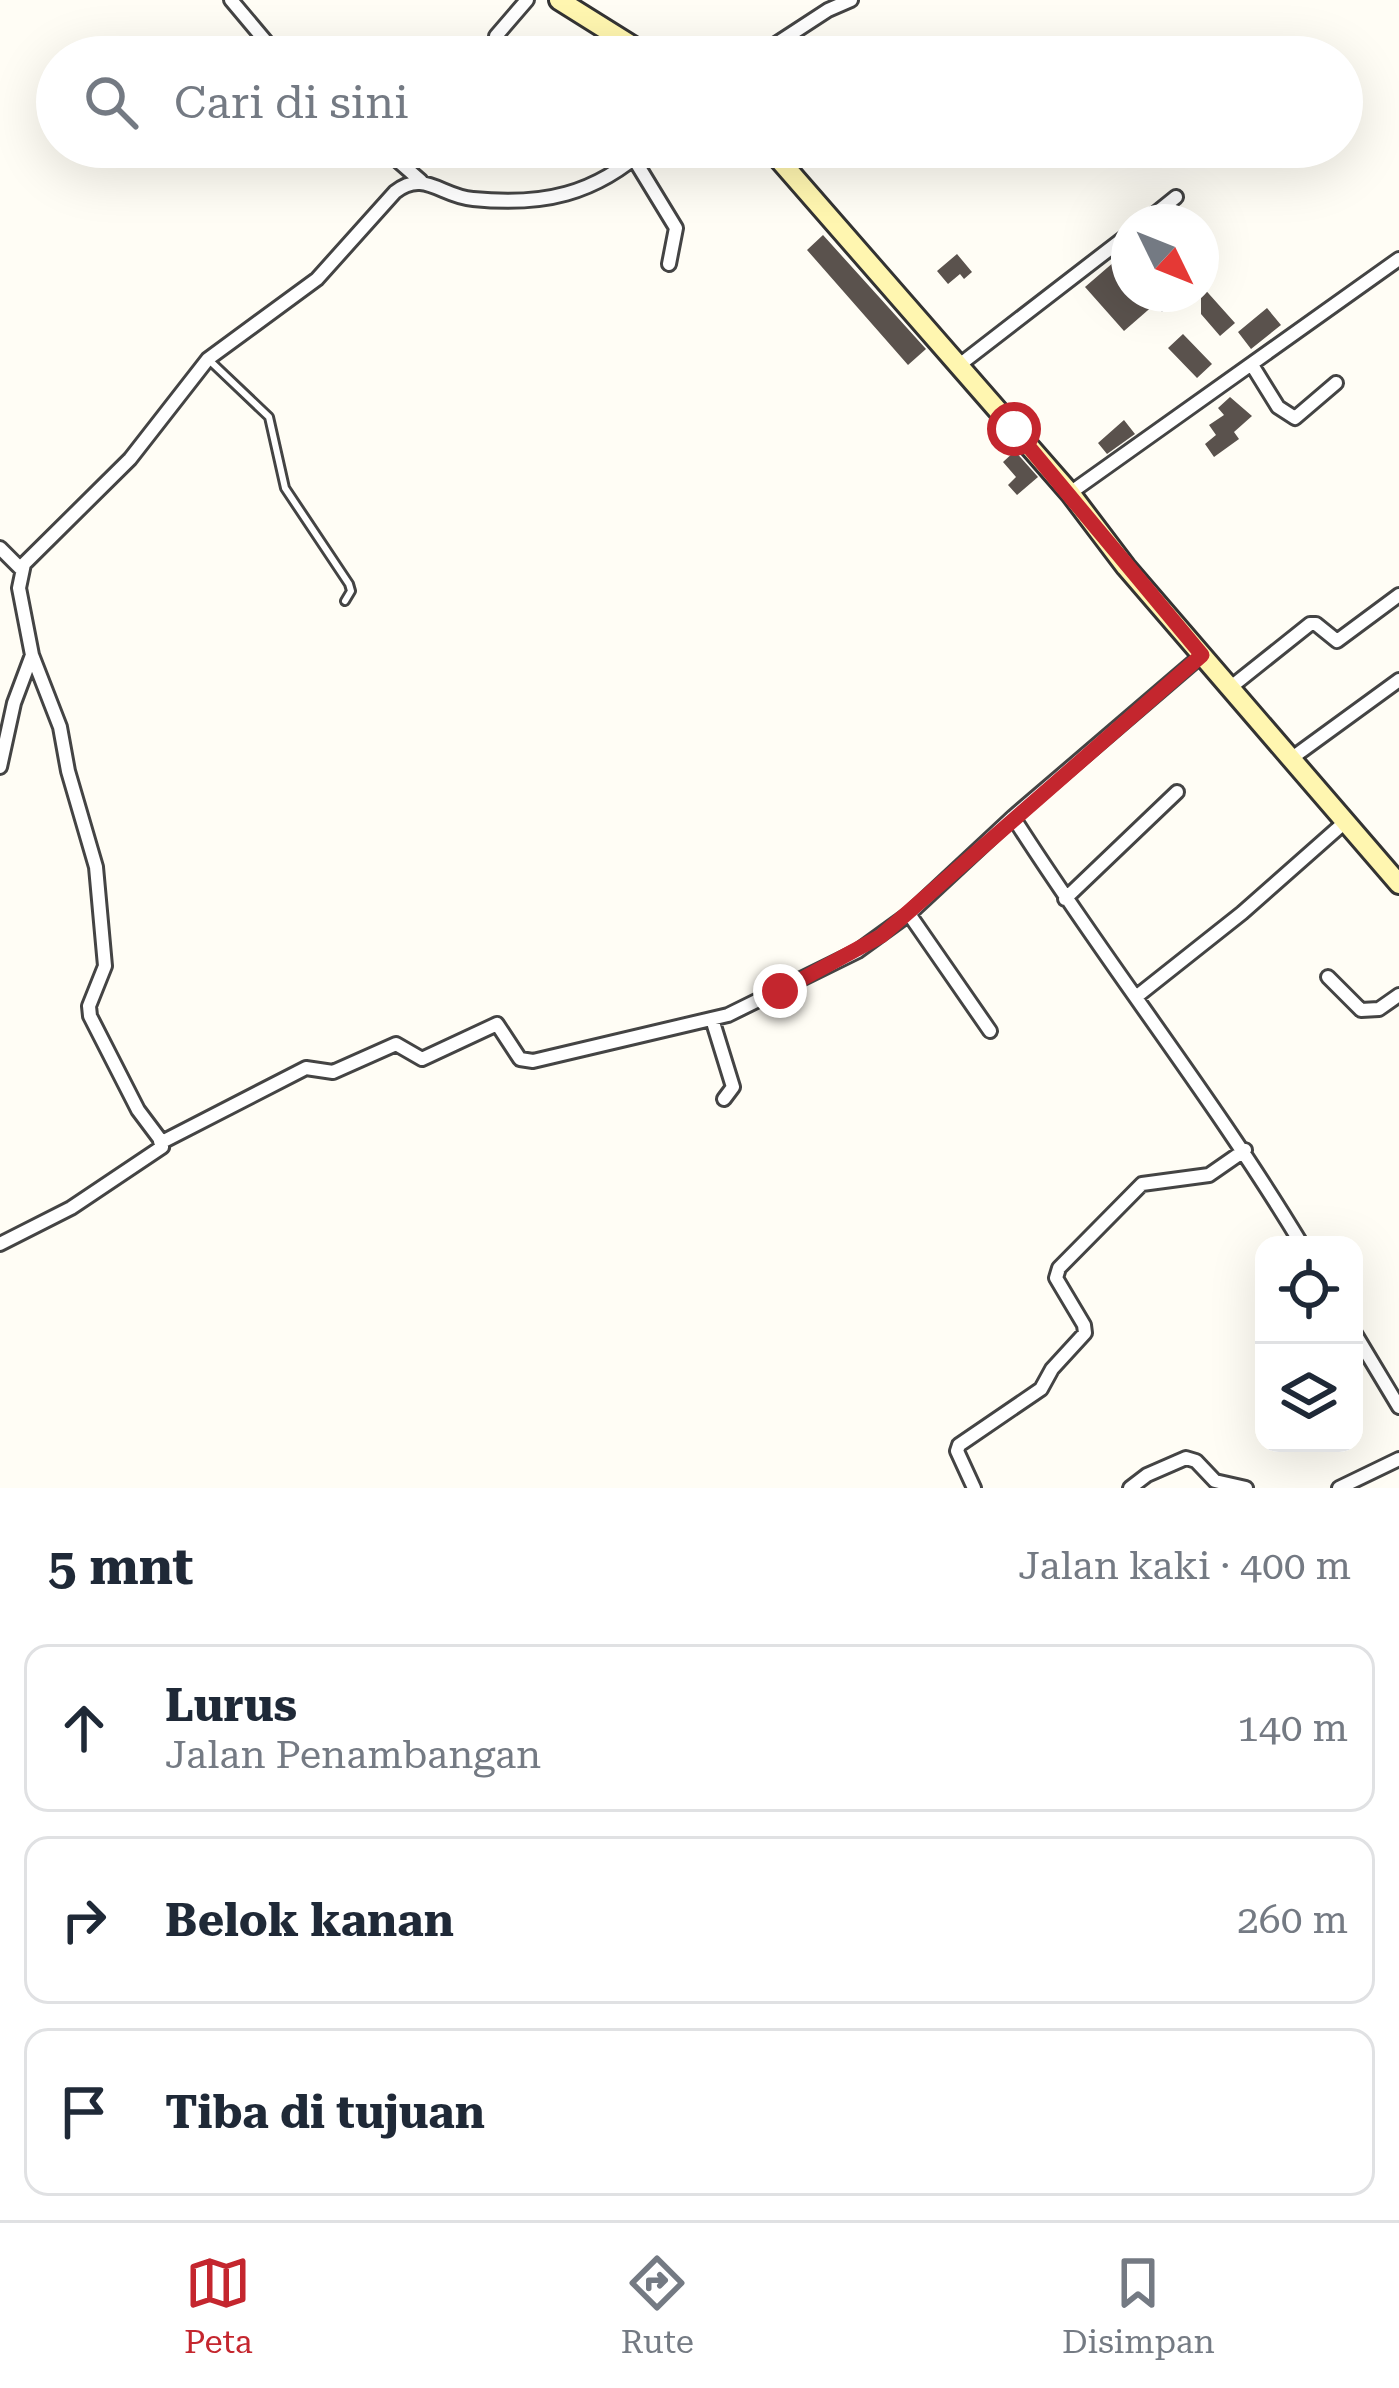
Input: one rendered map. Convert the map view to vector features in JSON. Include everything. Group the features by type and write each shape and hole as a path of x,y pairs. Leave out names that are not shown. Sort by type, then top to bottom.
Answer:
{"street":[{"path":"230,0 261,36"},
{"path":"496,36 527,0"},
{"path":"788,36 850,0"},
{"path":"566,2 618,36"},
{"path":"406,168 421,181 476,200 560,198 620,168"},
{"path":"639,168 676,228 669,264"},
{"path":"786,168 1070,493 1126,567 1399,884"},
{"path":"0,1244 70,1208 162,1148 90,1016 89,1006 105,966 96,867 55,710 32,655 19,588 22,570 36,549 130,459 208,359 296,297 395,191 421,181"},
{"path":"1167,204 1176,197"},
{"path":"958,366 1111,248"},
{"path":"1070,493 1399,259"},
{"path":"1252,364 1278,407 1294,418 1336,383"},
{"path":"0,548 22,570"},
{"path":"1231,687 1310,624 1337,641 1399,596"},
{"path":"0,767 14,703 32,655"},
{"path":"160,1142 306,1068 333,1072 396,1043 422,1059 496,1024 526,1061 712,1018 763,999 858,951 909,914 1013,817 1202,655"},
{"path":"1292,758 1399,680"},
{"path":"1065,899 1178,792"},
{"path":"1013,817 1065,899 1244,1150 1297,1236"},
{"path":"1136,998 1345,822"},
{"path":"909,914 990,1031"},
{"path":"1328,976 1360,1010 1379,1010 1399,995"},
{"path":"712,1018 733,1087 724,1099"},
{"path":"974,1488 957,1451 959,1445 1041,1389 1052,1369 1085,1334 1055,1278 1059,1268 1142,1184 1208,1175 1244,1150"},
{"path":"1361,1344 1399,1407"},
{"path":"1130,1488 1186,1458 1196,1461 1215,1481 1246,1488"},
{"path":"1339,1488 1399,1459"}],"lane":[{"path":"208,359 269,417 285,488 349,584 345,601"}],"building":[{"path":"823,235 926,349 908,365 807,250"},
{"path":"957,254 972,272 948,284 937,271"},
{"path":"1111,265 1111,312 1146,312 1124,331 1085,287"},
{"path":"1219,305 1235,323 1220,336 1201,314 1219,312"},
{"path":"1267,308 1281,325 1251,349 1238,332"},
{"path":"1183,334 1212,364 1197,378 1168,348"},
{"path":"1230,397 1252,416 1234,432 1239,439 1214,457 1205,444 1216,435 1209,425 1224,415 1218,408"},
{"path":"1124,420 1135,434 1107,454 1098,443"},
{"path":"1015,451 1038,477 1017,495 1008,485 1016,477 1003,462"}],"route":[{"path":"780,991 858,951 909,914 1013,817 1202,655 1014,429"}]}
